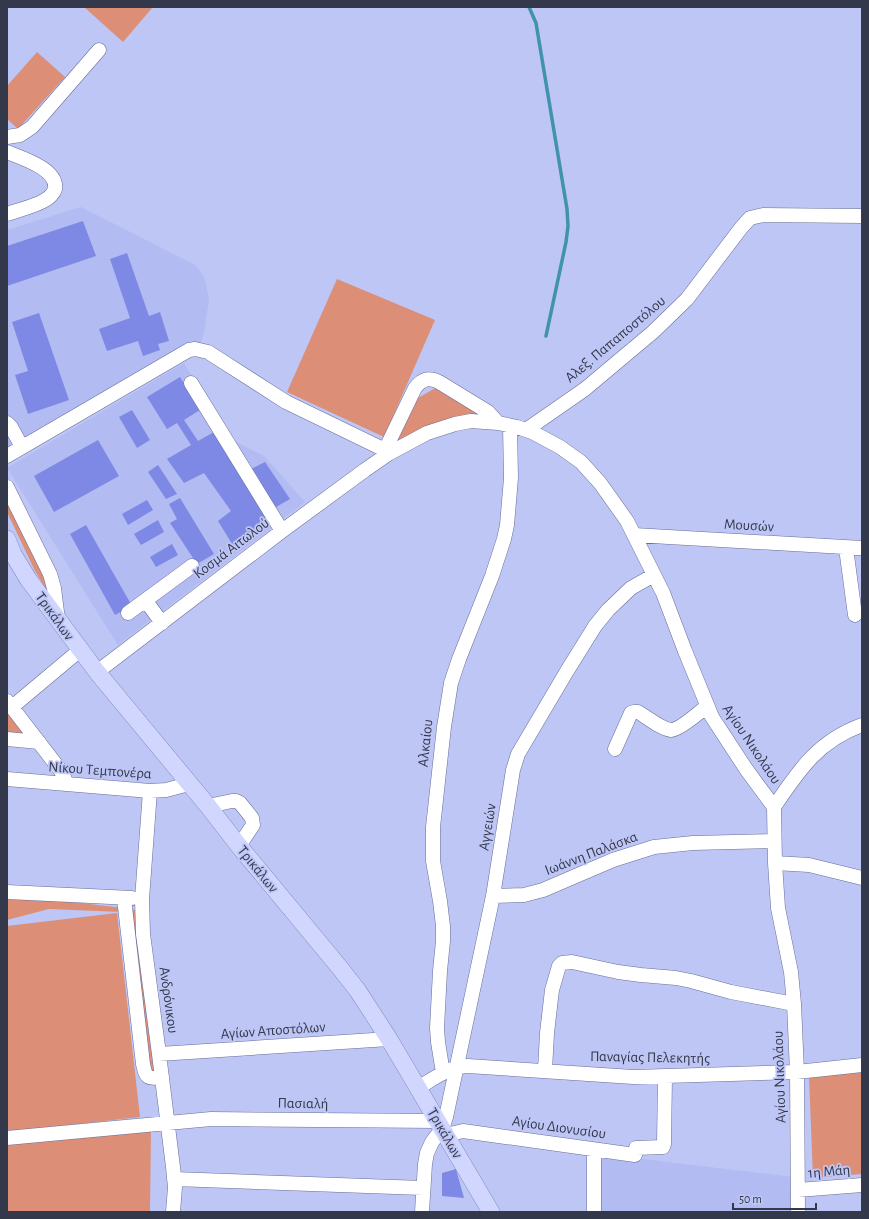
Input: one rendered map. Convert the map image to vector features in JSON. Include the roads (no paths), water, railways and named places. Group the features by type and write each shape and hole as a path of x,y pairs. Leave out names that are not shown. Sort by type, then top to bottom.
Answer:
{"main road":[{"name":"Τρικάλων","path":"9,550 28,579 97,672 208,806 358,992 389,1039 491,1212"}],"street":[{"path":"7,137 20,135 32,127 99,50"},
{"path":"7,152 27,160 48,172 54,178 55,185 54,192 45,200 7,214"},
{"name":"Αλεξ. Παπαποστόλου","path":"526,430 585,389 653,332 687,299 740,228 750,218 763,215 862,216"},
{"path":"7,456 189,350 195,349 208,352 286,402 387,452 415,388 419,383 425,380 432,379 439,382 488,412 504,424"},
{"path":"191,383 282,531"},
{"name":"Αγίου Νικολάου","path":"387,452 427,433 455,424 471,421 504,424 526,430 560,447 581,462 600,482 627,521 663,593 707,706 716,724 774,807 774,841 778,908 791,972 794,1004 797,1072 798,1212"},
{"path":"7,423 11,427 22,447"},
{"name":"Αλκαίου","path":"450,1070 438,1042 443,926 433,861 433,827 444,727 450,690 459,659 492,576 504,540 507,525 510,478 504,424"},
{"name":"Κοσμά Αιτωλού","path":"97,672 387,452"},
{"path":"7,487 50,574 54,588 58,620"},
{"name":"Μουσών","path":"634,535 862,548"},
{"path":"846,548 855,615"},
{"path":"128,613 192,566"},
{"name":"Αγγειών","path":"442,1129 450,1070 493,896 513,770 518,754 570,665 595,626 608,610 632,588 654,575"},
{"path":"146,601 162,622"},
{"path":"67,784 61,771 9,704 80,650"},
{"path":"615,748 631,713 638,712 661,726 672,730 680,728 707,706"},
{"path":"774,807 805,764 816,752 839,736 862,725"},
{"path":"7,739 39,742"},
{"name":"Νίκου Τεμπονέρα","path":"7,779 150,792 166,790 189,784"},
{"name":"Ανδρόνικου","path":"150,792 142,899 144,941 175,1187 173,1212"},
{"path":"208,806 236,801 240,803 252,818 253,825 239,846"},
{"name":"Ιωάννη Παλάσκα","path":"493,896 524,895 543,890 613,860 654,847 693,843 774,841"},
{"path":"775,863 809,865 862,878"},
{"path":"7,892 142,899"},
{"path":"124,898 142,1064 148,1077 162,1077"},
{"path":"544,1070 552,990 559,966 562,963 572,962 618,972 676,978 731,992 794,1004"},
{"name":"Αγίων Αποστόλων","path":"159,1054 389,1039"},
{"name":"Παναγίας Πελεκητής","path":"418,1088 450,1070 468,1066 633,1077 665,1077 797,1072 862,1065"},
{"name":"Αγίου Διονυσίου","path":"442,1129 635,1155 636,1148 663,1147 665,1077"},
{"name":"Πασιαλή","path":"7,1138 211,1119 442,1129"},
{"path":"422,1212 423,1188 428,1149 442,1129"},
{"path":"594,1150 594,1212"},
{"path":"174,1179 423,1188"},
{"name":"1η Μάη","path":"798,1190 862,1185"}],"waterway":[{"path":"529,7 536,23 567,209 568,226 546,336"}]}
